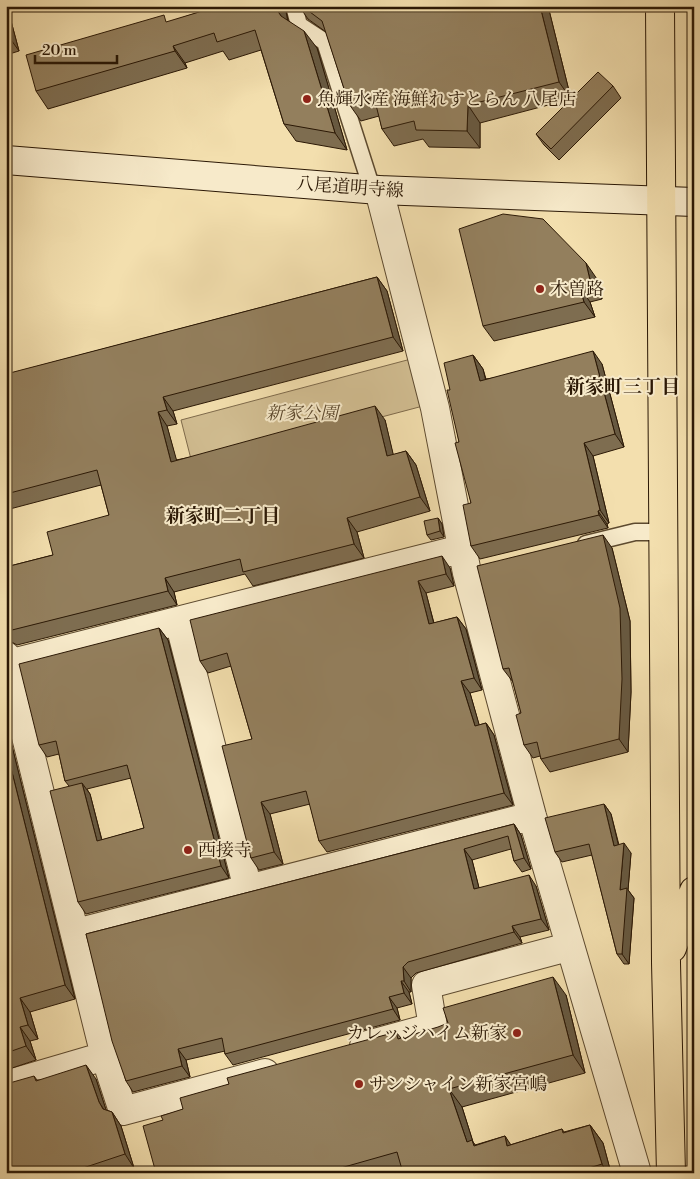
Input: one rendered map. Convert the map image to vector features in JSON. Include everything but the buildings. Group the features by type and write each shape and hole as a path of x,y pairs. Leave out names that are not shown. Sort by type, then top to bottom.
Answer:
{"main road":[{"path":"660,6 666,963 672,1173"},
{"path":"666,963 694,891"}],"street":[{"name":"八尾道明寺線","path":"6,160 375,189 694,202"},
{"path":"375,189 435,408 532,816 568,946 637,1173"},
{"path":"292,1065 123,1111 105,1056 7,660 178,621 471,564"},
{"path":"178,621 248,888"},
{"path":"76,933 532,816"},
{"path":"339,1053 432,1027 426,986 568,946"},
{"path":"6,1085 105,1056"}],"lane":[{"path":"294,6 299,25 325,42 375,189"},
{"path":"570,548 635,532 663,532"}],"green space":[{"name":"新家公園","path":"411,359 423,406 193,467 181,420"}],"place":[{"name":"魚輝水産 海鮮れすとらん 八尾店","path":"307,99"},
{"name":"木曽路","path":"540,289"},
{"name":"西接寺","path":"188,850"},
{"name":"カレッジハイム新家","path":"517,1033"},
{"name":"サンシャイン新家宮嶋","path":"359,1084"}],"district":[{"name":"新家町三丁目","path":"623,386"},
{"name":"新家町二丁目","path":"223,515"}]}
